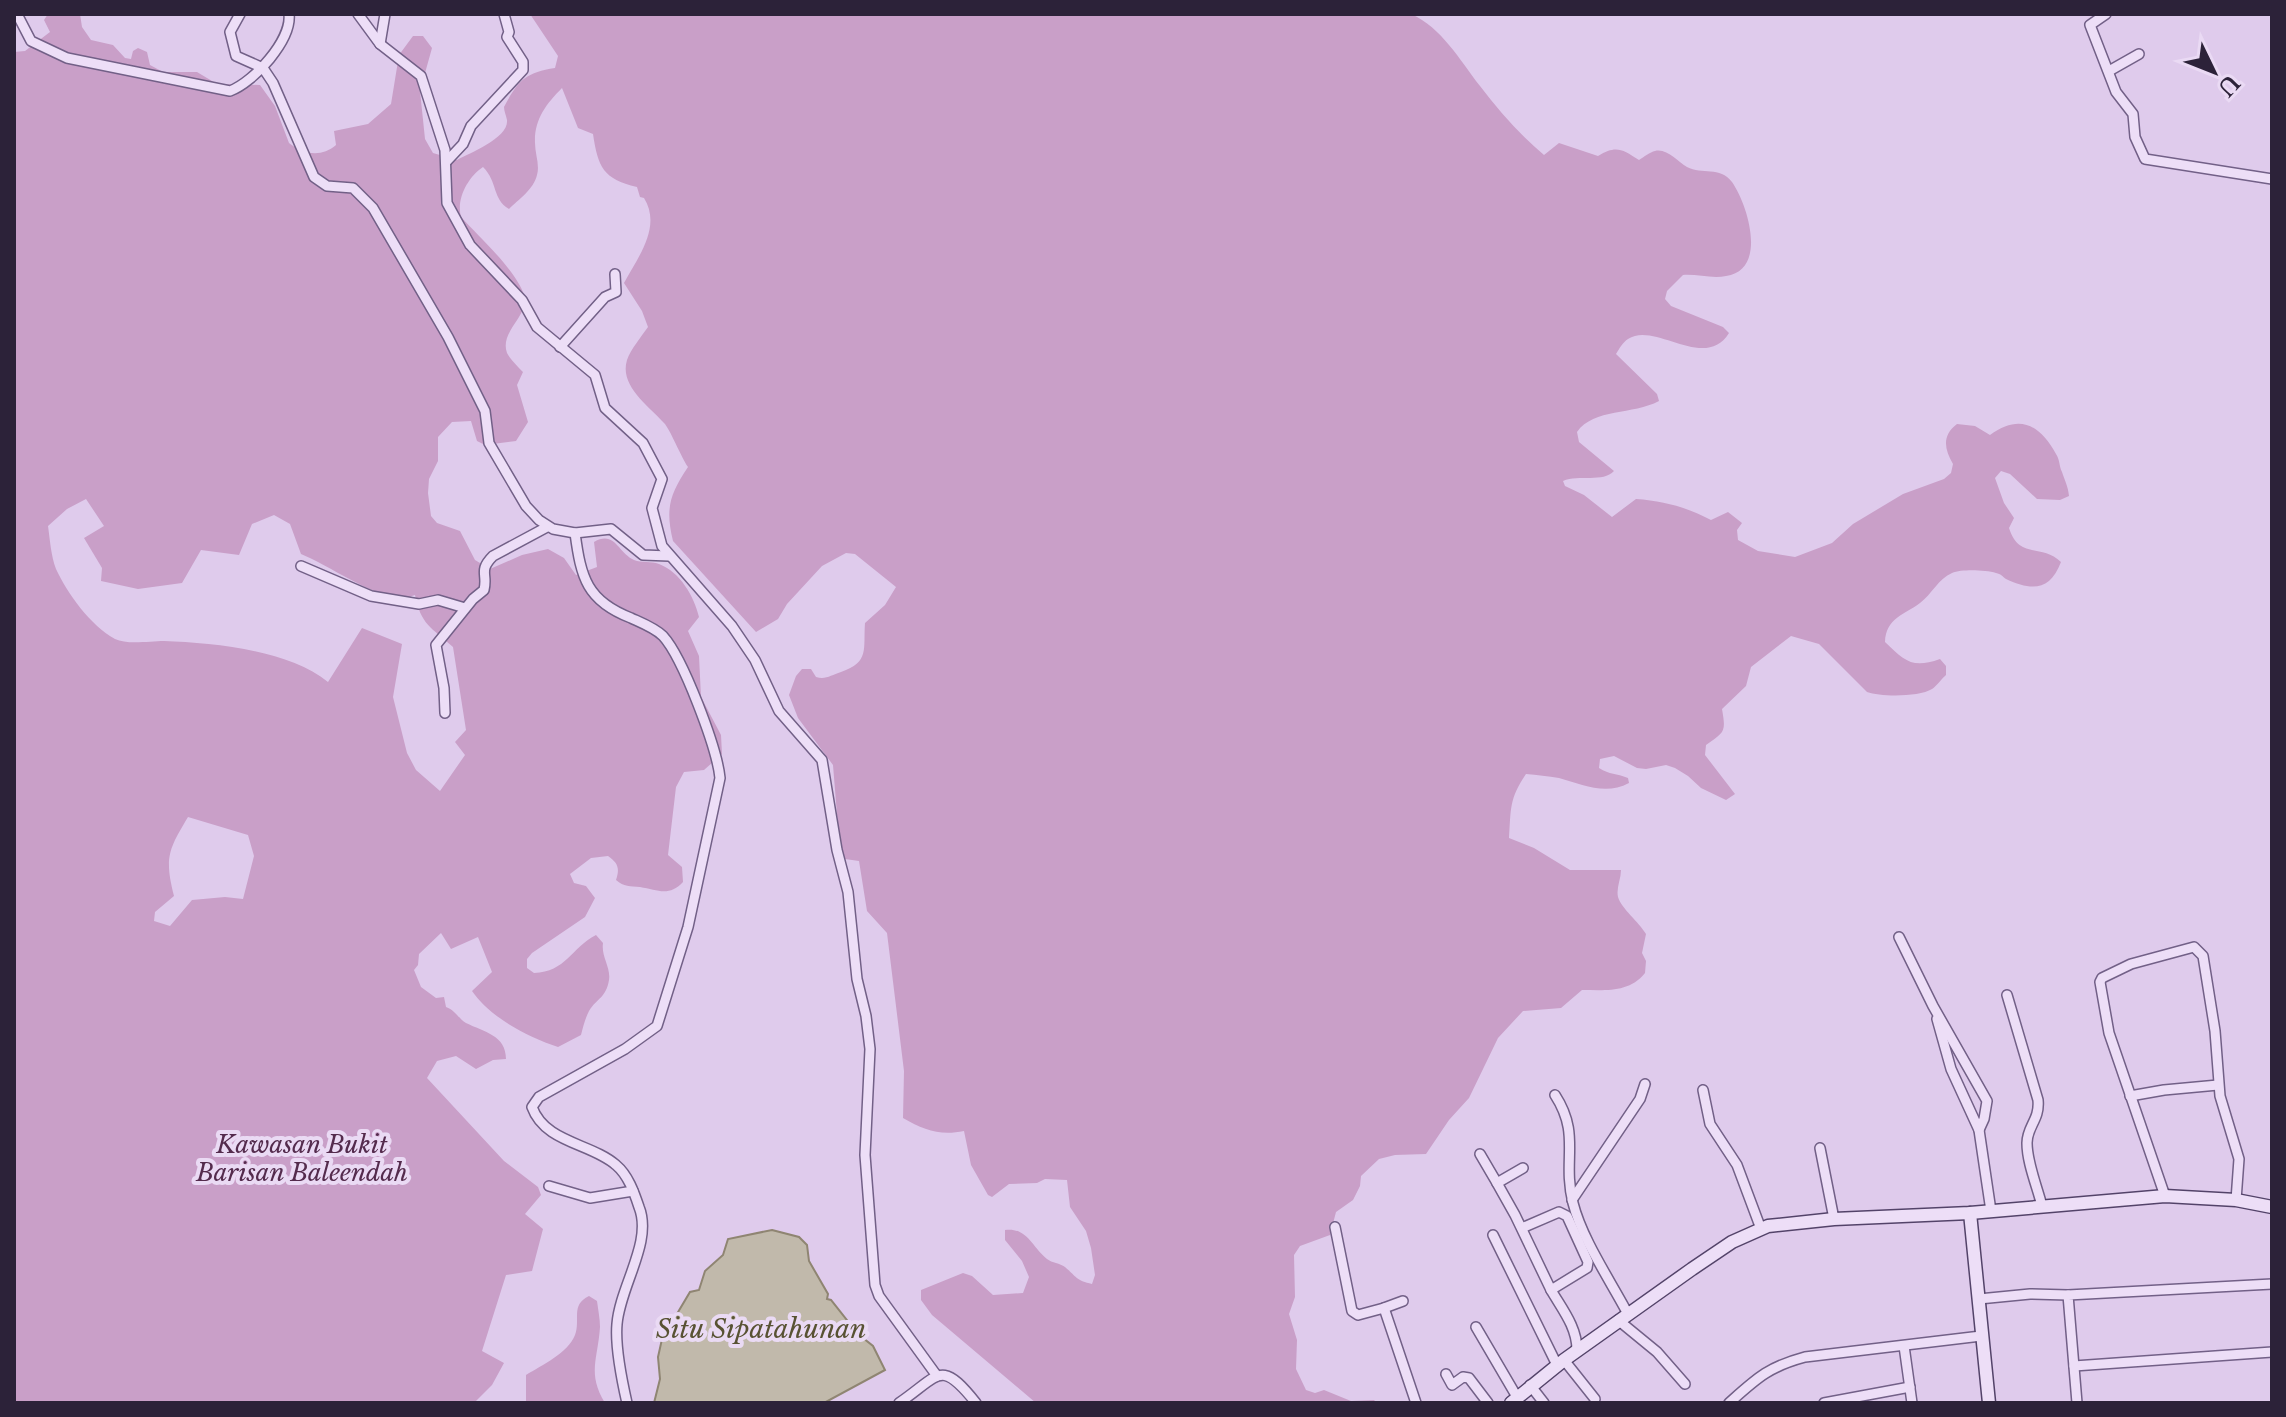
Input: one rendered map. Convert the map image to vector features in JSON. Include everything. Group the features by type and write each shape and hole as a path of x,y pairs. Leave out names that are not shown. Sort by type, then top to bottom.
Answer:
{"main road":[{"path":"1514,1400 1623,1317 1732,1242 1761,1229 1834,1219 1970,1213 2165,1196 2236,1200 2272,1207"},
{"path":"1970,1213 1989,1403"}],"street":[{"path":"17,14 31,41 67,58 230,91 263,68 290,23 289,14"},
{"path":"240,14 230,32 236,56 263,68 273,83 314,177 327,186 353,188 373,208 448,337 482,404 492,449 518,494 547,527 575,533 611,529 643,555 669,556"},
{"path":"358,14 380,44 421,76 447,161 448,206 470,245 522,300 537,327 595,375 603,405 643,443 659,469 662,485 652,508 659,541 732,626 755,660 779,711 822,760 837,850 848,892 857,979 868,1027 870,1049 865,1155 875,1285 879,1296 937,1376"},
{"path":"380,44 385,14"},
{"path":"447,161 463,144 471,126 523,70 523,62 507,37 509,32 504,14"},
{"path":"2106,14 2090,25 2116,92 2133,114 2135,137 2145,159 2272,179"},
{"path":"2109,71 2139,54"},
{"path":"560,347 605,297 616,292 615,274"},
{"path":"445,713 444,688 435,649 465,608 484,590 483,569 486,563 493,556 547,527"},
{"path":"575,533 585,580 596,599 610,610 656,630 676,655 716,754 720,778 688,927 657,1026 625,1049 539,1097 532,1107 536,1117 548,1129 616,1165 629,1181 645,1228 617,1323 627,1403"},
{"path":"301,566 371,596 419,604 438,600 465,608"},
{"path":"1899,937 1933,1006 1987,1101 1979,1130"},
{"path":"2165,1196 2109,1033 2100,982 2102,978 2131,964 2194,947 2203,956 2206,968 2215,1031 2218,1085 2239,1159 2236,1200"},
{"path":"2007,995 2038,1100 2039,1114 2028,1134 2027,1146 2042,1206"},
{"path":"1933,1006 1951,1069 1979,1130 1991,1211"},
{"path":"1572,1200 1640,1099 1645,1084"},
{"path":"2130,1096 2218,1085"},
{"path":"1703,1090 1710,1124 1737,1165 1761,1229"},
{"path":"1555,1095 1569,1123 1567,1158 1572,1200 1623,1317 1685,1384"},
{"path":"1820,1148 1834,1219"},
{"path":"1480,1154 1573,1327 1577,1350"},
{"path":"1497,1183 1523,1168"},
{"path":"549,1186 590,1198 633,1191"},
{"path":"1522,1228 1559,1212 1567,1216 1588,1262 1587,1268 1551,1290"},
{"path":"1335,1227 1353,1314 1403,1301"},
{"path":"1493,1235 1560,1362 1595,1399"},
{"path":"1979,1299 2272,1284"},
{"path":"2068,1295 2077,1403"},
{"path":"1387,1303 1416,1403"},
{"path":"1476,1327 1514,1400"},
{"path":"1729,1403 1766,1371 1805,1357 1981,1336"},
{"path":"1904,1346 1912,1403"},
{"path":"2074,1366 2272,1352"},
{"path":"1446,1374 1452,1385 1463,1377 1469,1378 1488,1403"},
{"path":"899,1403 937,1376 952,1376 976,1403"},
{"path":"1530,1385 1544,1403"},
{"path":"1824,1403 1910,1387"}],"green space":[{"name":"Kawasan Bukit Barisan Baleendah","path":"48,14 80,14 82,27 91,40 113,45 125,58 131,59 133,51 138,48 147,52 150,65 163,72 197,72 217,84 260,85 275,106 289,143 312,153 324,152 336,145 334,131 368,124 391,104 399,55 413,36 423,36 432,48 420,91 425,139 433,153 457,160 502,133 507,120 504,107 523,80 555,68 558,56 530,14 1411,14 1441,36 1502,114 1544,155 1559,143 1598,156 1610,150 1619,150 1639,160 1653,152 1664,152 1687,167 1727,177 1744,206 1751,235 1747,262 1739,271 1726,276 1683,275 1667,291 1665,299 1671,306 1723,327 1729,333 1719,344 1707,348 1639,335 1624,342 1616,354 1657,394 1659,401 1604,415 1584,424 1577,432 1579,442 1614,471 1604,477 1563,481 1565,486 1584,495 1612,517 1636,499 1675,505 1711,520 1728,512 1742,523 1737,530 1738,540 1758,551 1795,557 1832,543 1853,524 1903,494 1944,479 1951,473 1953,464 1946,448 1947,438 1957,424 1975,426 1990,435 2011,425 2028,425 2050,444 2058,458 2069,496 2060,500 2037,499 2010,474 2001,471 1995,478 2004,503 2014,518 2009,528 2013,538 2025,548 2054,556 2061,562 2051,579 2032,587 1991,572 1967,570 1952,573 1920,603 1892,622 1885,642 1898,654 1916,663 1940,659 1946,666 1946,675 1926,692 1881,695 1867,692 1819,644 1791,636 1751,667 1746,686 1722,709 1723,731 1706,745 1705,755 1735,794 1726,800 1701,788 1675,768 1666,765 1637,768 1614,756 1600,759 1599,768 1628,778 1629,783 1611,789 1526,774 1514,798 1509,838 1534,848 1570,870 1621,870 1618,897 1646,934 1642,953 1646,961 1645,973 1624,987 1582,990 1561,1008 1523,1011 1498,1038 1469,1098 1449,1120 1426,1154 1379,1159 1361,1176 1353,1200 1336,1212 1330,1235 1300,1246 1294,1255 1295,1297 1289,1314 1297,1340 1296,1369 1306,1390 1315,1393 1324,1390 1351,1401 1374,1400 1377,1403 1036,1403 932,1315 921,1300 921,1290 963,1273 972,1276 993,1295 1023,1293 1029,1277 1022,1261 1005,1240 1005,1230 1024,1235 1047,1259 1063,1266 1079,1280 1092,1284 1095,1275 1086,1231 1070,1207 1067,1180 1045,1179 1037,1183 1009,1184 992,1197 971,1165 964,1131 932,1131 903,1118 904,1071 887,933 867,911 859,861 845,859 839,839 833,765 798,718 789,695 802,669 811,669 816,677 823,678 857,664 863,654 865,623 885,605 896,587 855,554 846,553 822,566 787,604 778,619 756,632 673,541 669,510 677,485 688,467 666,426 631,387 626,369 629,356 648,327 624,283 646,242 649,209 637,187 616,180 604,170 593,134 578,128 562,88 546,106 539,120 535,135 538,171 529,190 509,209 500,200 483,167 468,182 460,203 461,217 505,265 524,295 523,309 507,337 506,345 508,355 523,372 517,385 528,422 516,441 485,445 477,441 471,421 452,422 438,437 438,461 429,479 431,516 437,523 460,531 475,560 490,569 522,555 548,549 564,558 576,575 597,567 594,542 601,539 612,541 634,560 667,568 690,593 699,617 688,631 699,656 701,697 721,735 722,754 704,770 684,772 676,787 668,855 682,867 683,882 673,890 663,891 624,885 616,880 617,866 608,856 591,858 570,874 574,883 586,886 595,898 585,917 527,959 527,968 534,973 545,972 561,964 596,935 603,943 608,986 589,1011 581,1035 558,1047 522,1032 489,1010 472,991 492,972 478,937 451,949 441,933 419,954 414,970 421,987 436,998 444,997 446,1007 463,1021 498,1039 506,1059 493,1060 476,1069 456,1056 437,1061 427,1078 504,1161 538,1187 541,1195 525,1214 543,1229 532,1271 506,1275 482,1351 504,1363 492,1385 474,1403 14,1403 14,52 25,51 50,32 44,20","holes":["86,499 104,526 84,538 102,568 101,581 138,589 182,583 201,550 239,555 252,524 274,515 290,524 301,554 380,593 402,599 415,595 424,619 453,647 466,730 455,742 465,755 440,791 416,770 407,753 393,697 402,644 362,628 328,682 293,662 250,650 184,642 126,642 106,633 66,588 56,569 51,548 48,526 67,509","188,817 248,835 254,856 243,899 192,900 170,926 154,921 155,912 174,896 169,872 170,854"]},
{"path":"589,1296 597,1301 600,1327 595,1374 605,1403 526,1403 526,1375 554,1358 572,1341 577,1329 578,1308"}],"water":[{"name":"Situ Sipatahunan","path":"772,1230 799,1237 807,1245 809,1261 828,1294 827,1299 873,1346 885,1370 824,1403 654,1403 660,1379 658,1357 662,1339 690,1292 699,1290 705,1271 723,1255 728,1239"}]}
